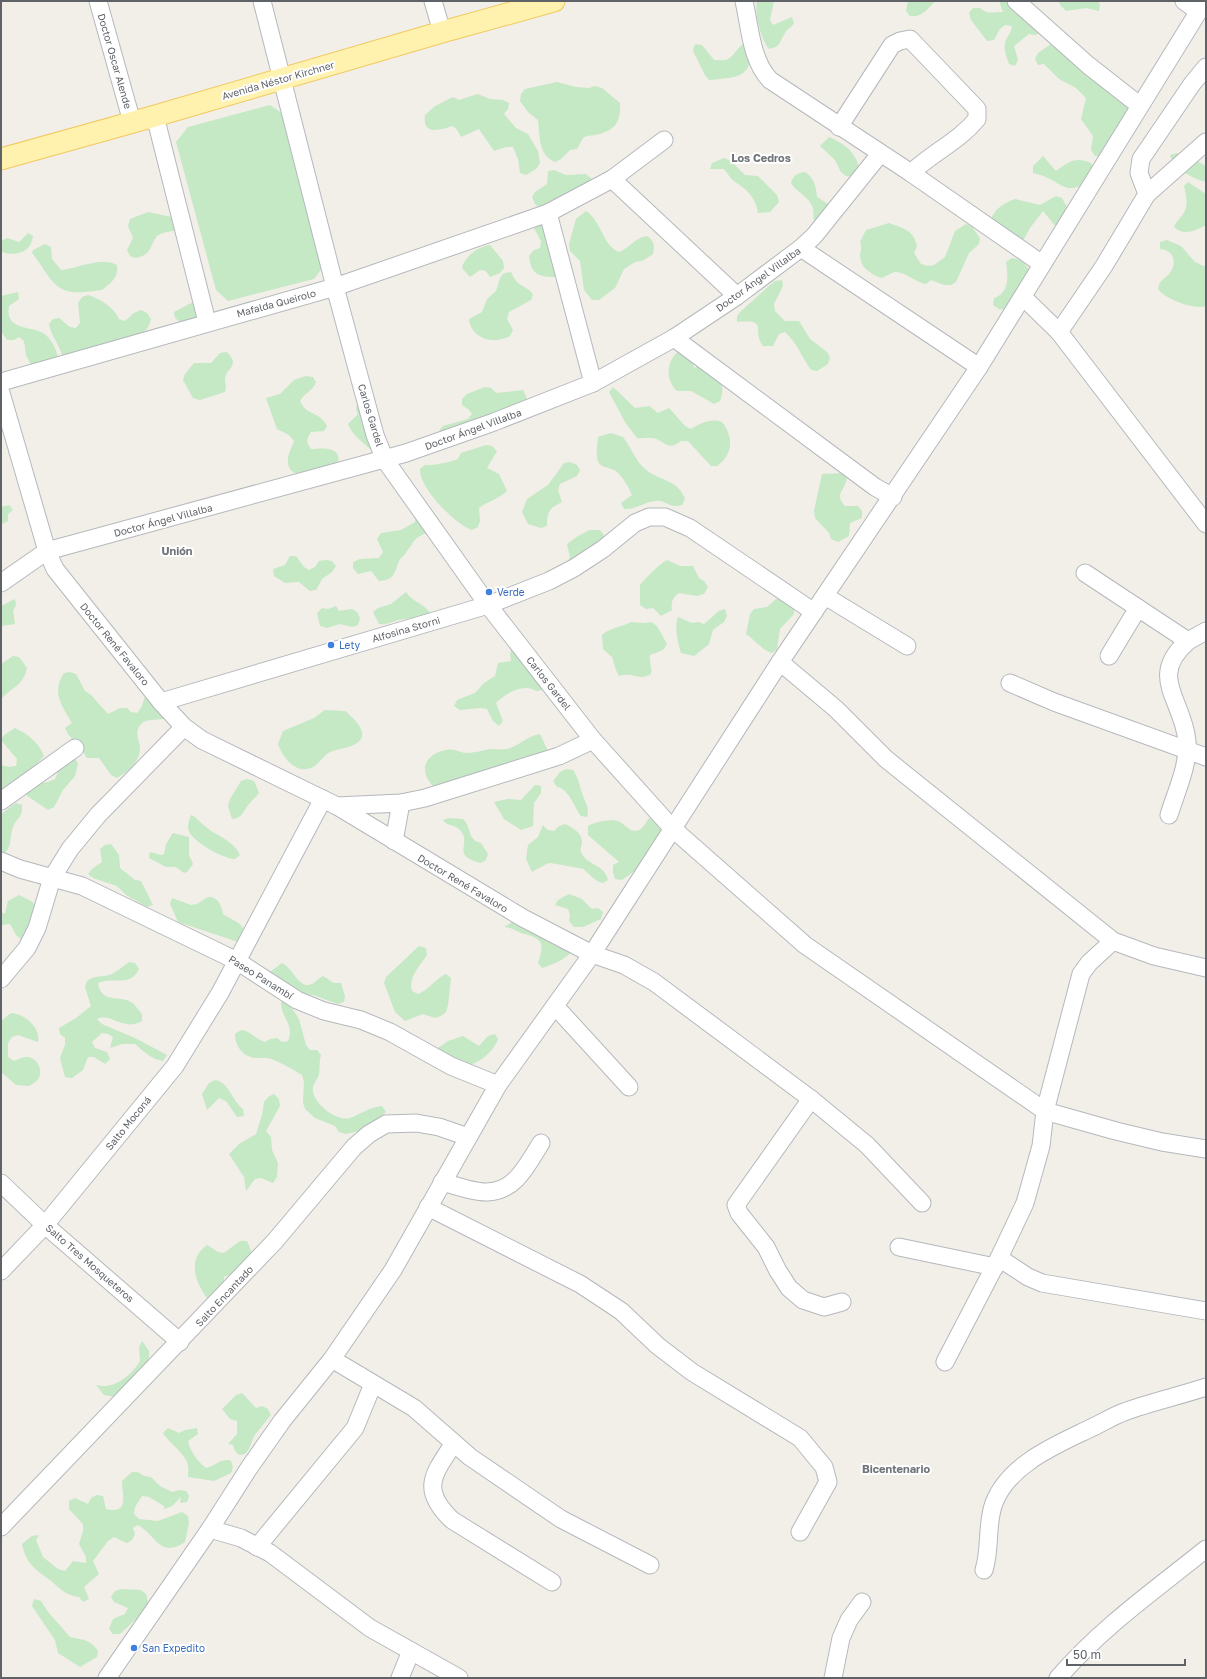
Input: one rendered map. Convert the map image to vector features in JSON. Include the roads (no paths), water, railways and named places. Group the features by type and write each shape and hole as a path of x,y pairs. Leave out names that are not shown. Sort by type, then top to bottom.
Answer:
{"main road":[{"name":"Avenida Néstor Kirchner","path":"1,158 155,116 442,32 554,1"}],"street":[{"name":"Doctor Oscar Alende","path":"98,1 132,122"},
{"name":"Carlos Gardel","path":"262,1 335,287 375,435 385,460 488,605 593,740 672,828 805,945 1045,1111 1162,1142 1206,1149"},
{"path":"433,1 442,32"},
{"path":"744,1 761,70 770,80 839,127 911,173 1042,264"},
{"path":"1016,1 1088,65 1140,104"},
{"path":"107,1678 210,1529 249,1468 282,1421 332,1359 392,1270 498,1085 592,954 780,662 893,497 979,367 1140,104 1202,6 1184,1"},
{"path":"839,127 892,45 900,41 910,39 977,109 977,119 969,128 923,162 911,173"},
{"path":"1147,194 1139,173 1141,159 1192,84 1206,67"},
{"path":"155,116 207,322"},
{"name":"Mafalda Queirolo","path":"1,382 207,322 335,287 548,212 612,179 664,140"},
{"path":"1059,332 1104,266 1147,194 1206,142"},
{"name":"Doctor Ángel Villalba","path":"1,583 47,551 385,460 494,422 593,383 674,338 737,296 801,248 814,236 880,154"},
{"path":"612,179 737,296"},
{"path":"548,212 593,383"},
{"path":"801,248 979,367"},
{"path":"1022,297 1059,332 1206,524"},
{"path":"674,338 875,487 893,497"},
{"name":"Doctor René Favaloro","path":"1,393 47,551 55,569 161,702 184,727 202,740 330,802 485,897 592,954 624,965 654,982 811,1099 867,1145 922,1203"},
{"name":"Alfosina Storni","path":"161,702 488,605 574,568 603,549 635,523 649,517 665,517 690,528 814,612"},
{"path":"1085,573 1188,641"},
{"path":"825,596 907,646"},
{"path":"1109,656 1138,608"},
{"path":"1170,815 1186,758 1187,741 1180,714 1167,681 1170,663 1178,650 1188,641 1206,631"},
{"path":"780,662 836,709 886,759 1113,941 1154,956 1206,968"},
{"path":"1010,683 1054,702 1206,757"},
{"path":"1,979 27,948 37,928 52,878 70,849 98,815 184,727"},
{"name":"Doctor René Favaloro","path":"330,802 401,803 425,798 559,756 593,740"},
{"path":"1,801 75,748"},
{"name":"Salto Moconá","path":"1,1271 45,1225 175,1066 220,993 237,961 330,802"},
{"path":"394,841 401,803"},
{"name":"Paseo Panambí","path":"1,862 82,886 237,961 297,1000 324,1011 361,1020 390,1032 451,1066 498,1085"},
{"path":"945,1362 997,1263 1025,1203 1041,1146 1045,1111 1081,974 1090,962 1113,941"},
{"path":"555,1006 629,1086"},
{"path":"811,1099 736,1205 739,1213 766,1247 778,1271 789,1288 803,1300 824,1307 842,1302"},
{"name":"Salto Encantado","path":"1,1527 180,1342 276,1240 354,1147 369,1134 386,1124 416,1123 439,1127 468,1136"},
{"path":"442,1182 486,1192 511,1185 519,1178 541,1143"},
{"name":"Salto Tres Mosqueteros","path":"1,1183 45,1225 180,1342"},
{"path":"428,1207 580,1284 621,1311 658,1346 692,1372 800,1438 824,1467 828,1482 800,1532"},
{"path":"899,1247 997,1263 1042,1283 1206,1311"},
{"path":"332,1359 414,1408 470,1457 561,1519 650,1565"},
{"path":"257,1546 355,1428 373,1384"},
{"path":"984,1570 988,1557 990,1527 994,1503 1008,1482 1027,1464 1057,1444 1124,1412 1206,1388"},
{"path":"454,1443 434,1474 432,1489 440,1508 452,1520 552,1582"},
{"path":"210,1529 240,1538 270,1553 370,1628 459,1678"},
{"path":"1058,1678 1080,1652 1111,1625 1206,1549"},
{"path":"833,1678 841,1638 849,1620 862,1602"},
{"path":"400,1678 411,1651"}],"place":[{"name":"Verde","path":"489,592"},
{"name":"Lety","path":"331,645"},
{"name":"San Expedito","path":"134,1648"}],"district":[{"name":"Los Cedros","path":"761,157"},
{"name":"Unión","path":"177,550"},
{"name":"Bicentenario","path":"896,1468"}]}
